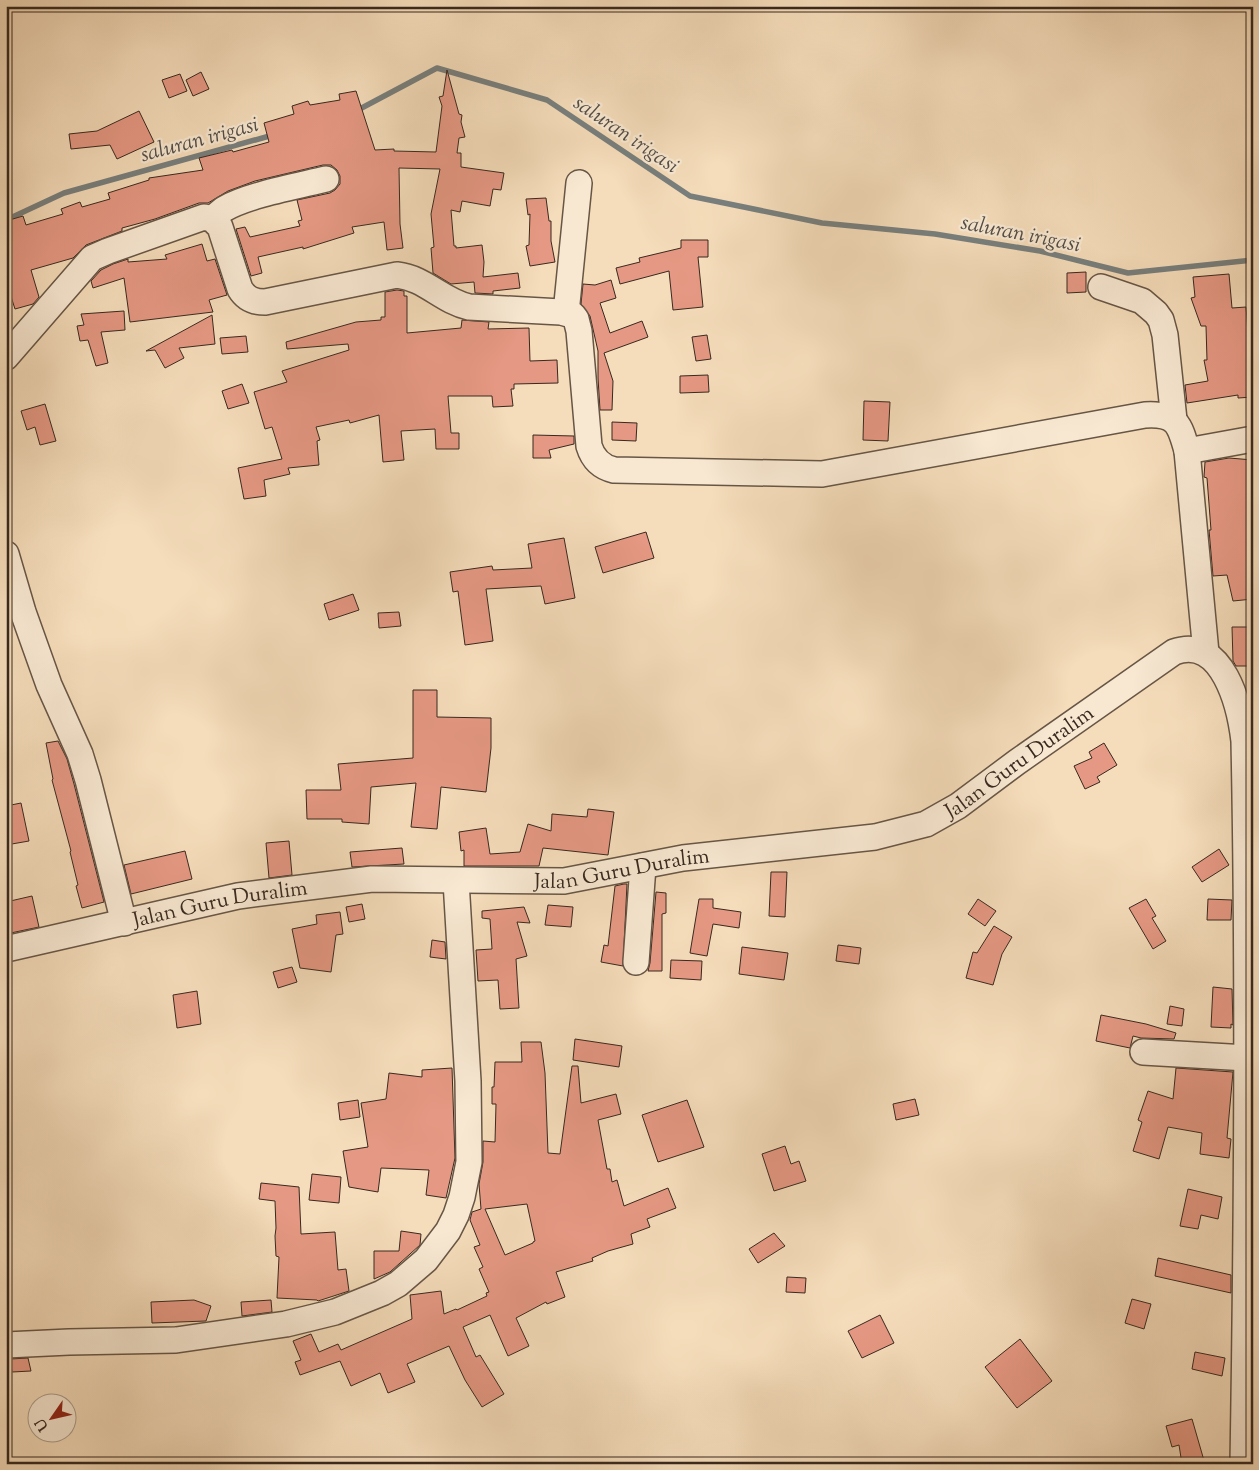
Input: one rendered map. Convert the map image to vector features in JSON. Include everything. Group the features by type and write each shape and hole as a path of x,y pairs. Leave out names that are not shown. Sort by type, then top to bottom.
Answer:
{"street":[{"path":"212,219 236,204 259,196 326,179"},
{"path":"566,313 579,183"},
{"path":"6,357 92,258 204,217 212,219 220,227 240,289 245,296 256,302 265,302 397,275 409,276 457,304 566,313 575,316 579,330 591,451 600,464 614,470 822,474 1145,414 1156,414 1174,420 1180,427 1187,451 1206,654 1216,662 1228,681 1242,719 1244,741 1247,1058 1242,1464"},
{"path":"1101,287 1142,301 1161,320 1165,335 1174,420"},
{"path":"1187,451 1253,439"},
{"path":"6,554 23,612 49,685 80,754 124,922"},
{"name":"Jalan Guru Duralim","path":"6,949 238,896 343,882 372,880 564,881 683,858 875,837 926,824 958,806 1017,762 1174,652 1189,649 1206,654"},
{"path":"636,962 643,866"},
{"path":"6,1345 176,1340 286,1324 335,1312 382,1293 398,1284 426,1260 456,1214 462,1197 469,1162 468,1081 456,881"},
{"path":"1143,1052 1247,1058"}],"building":[{"path":"447,70 459,114 462,115 461,122 465,137 459,138 457,153 461,153 461,167 504,173 501,190 493,189 490,206 462,201 460,212 451,210 454,246 456,248 482,245 483,277 518,273 520,288 493,291 493,294 475,293 474,282 451,284 433,273 431,248 434,247 431,214 440,169 399,168 400,224 403,248 387,250 384,222 352,227 354,233 303,249 303,247 258,257 262,273 251,276 236,229 245,227 250,237 300,226 298,221 302,220 297,200 330,193 340,184 340,176 337,170 331,165 323,165 255,181 228,191 208,203 199,203 155,219 122,228 122,231 86,245 73,258 31,270 39,297 33,304 15,309 6,281 6,221 23,216 26,225 63,214 61,209 80,202 82,207 110,199 108,193 149,180 149,178 203,170 199,158 232,150 233,152 269,142 264,123 294,114 292,106 308,101 310,105 340,100 339,94 356,91 375,150 394,149 394,151 436,152 442,106 439,97 443,96"},
{"path":"201,72 209,89 193,96 186,80"},
{"path":"180,74 187,91 169,98 162,80"},
{"path":"139,111 154,142 117,159 110,145 71,149 69,134 97,131"},
{"path":"546,198 549,221 551,221 551,241 555,262 530,266 526,246 529,245 530,214 528,215 526,199"},
{"path":"681,240 708,240 708,257 698,257 703,307 673,310 669,271 620,284 616,268 640,262 639,258 681,248"},
{"path":"202,244 207,261 215,259 227,295 209,300 213,312 130,322 124,278 93,288 91,281 101,270 113,264 128,259 128,262 167,259 165,255"},
{"path":"1086,272 1086,292 1067,293 1067,273"},
{"path":"1229,274 1232,308 1246,307 1249,346 1253,346 1253,397 1238,398 1238,395 1187,403 1185,385 1208,381 1204,360 1207,360 1206,326 1201,326 1191,298 1195,297 1193,277"},
{"path":"611,280 616,298 600,303 610,333 642,321 648,337 604,353 613,381 612,410 600,410 598,351 590,316 581,304 583,284 595,285"},
{"path":"404,291 404,296 407,296 407,333 461,328 462,320 489,322 488,329 529,328 530,361 557,360 558,383 514,384 514,389 511,389 513,406 493,407 492,396 448,396 451,433 459,433 459,449 436,449 435,429 401,431 404,460 383,462 379,415 350,423 349,420 316,427 320,440 317,441 319,465 288,468 290,474 264,480 266,496 244,499 238,468 282,459 272,427 265,429 254,392 287,382 282,371 349,350 348,344 287,349 286,342 356,322 381,320 381,317 385,317 385,292"},
{"path":"124,311 125,330 101,332 108,363 96,366 88,340 80,341 77,326 84,325 81,314"},
{"path":"212,315 215,344 179,348 184,358 165,368 155,350 146,351"},
{"path":"707,335 711,359 696,361 692,337"},
{"path":"246,336 248,352 222,354 220,338"},
{"path":"708,375 709,392 680,393 680,376"},
{"path":"242,384 249,403 228,409 222,391"},
{"path":"864,401 890,402 888,441 863,440"},
{"path":"45,404 56,441 40,445 35,427 27,430 21,411"},
{"path":"612,422 637,423 636,441 612,440"},
{"path":"533,435 574,436 574,444 549,450 551,458 533,458"},
{"path":"1229,458 1253,460 1253,599 1233,601 1227,575 1213,576 1207,478 1204,477 1205,462"},
{"path":"646,532 654,558 603,573 595,547"},
{"path":"564,538 575,598 545,604 541,586 486,589 493,641 465,645 458,591 453,592 450,572 492,566 493,570 532,568 528,544"},
{"path":"353,594 359,610 329,620 324,604"},
{"path":"399,612 401,626 379,628 378,613"},
{"path":"1232,627 1253,627 1253,666 1236,666 1233,661"},
{"path":"413,690 437,690 437,717 491,718 491,748 486,792 441,787 437,829 411,827 416,783 371,787 369,824 342,822 342,819 307,819 306,790 341,790 338,764 413,758"},
{"path":"58,741 67,759 104,902 82,908 76,886 78,885 71,851 52,780 46,743"},
{"path":"1104,743 1117,765 1097,777 1100,782 1085,789 1074,766 1092,758 1089,752"},
{"path":"21,803 29,841 6,845 6,806"},
{"path":"588,809 614,812 608,855 543,848 539,866 464,866 464,850 461,851 459,832 486,828 490,854 520,852 528,824 551,831 552,814 587,817"},
{"path":"289,841 292,875 269,878 266,843"},
{"path":"402,848 404,864 352,867 350,852"},
{"path":"1219,849 1229,865 1202,882 1192,867"},
{"path":"185,851 192,879 131,894 124,865"},
{"path":"771,872 787,872 785,917 769,916"},
{"path":"627,884 623,966 601,962 604,945 608,946 615,886"},
{"path":"656,892 666,893 666,913 662,914 662,971 648,971 650,963"},
{"path":"32,896 39,927 6,934 6,902"},
{"path":"699,899 713,899 713,908 741,912 739,928 713,924 707,956 690,953"},
{"path":"978,899 996,911 985,926 968,914"},
{"path":"1146,899 1156,916 1152,918 1166,941 1153,949 1129,908"},
{"path":"1208,899 1232,900 1231,920 1207,920"},
{"path":"362,904 365,919 349,922 346,907"},
{"path":"548,905 573,907 571,927 545,925"},
{"path":"524,907 530,923 517,922 527,956 516,959 519,1008 500,1009 498,980 478,981 476,950 492,949 490,919 482,918 482,911"},
{"path":"340,912 343,934 336,935 331,972 300,968 292,929 317,924 316,915"},
{"path":"994,926 1012,937 1002,954 993,985 966,978 973,952 977,953"},
{"path":"432,940 445,942 446,959 430,957"},
{"path":"838,945 861,948 859,964 836,961"},
{"path":"742,947 788,953 784,980 739,974"},
{"path":"671,960 702,961 701,980 670,978"},
{"path":"292,967 297,982 278,988 273,972"},
{"path":"1213,987 1232,989 1233,1025 1231,1024 1231,1028 1211,1027"},
{"path":"197,991 201,1024 177,1028 173,995"},
{"path":"1170,1006 1184,1009 1182,1026 1167,1024"},
{"path":"1101,1015 1146,1024 1176,1033 1174,1039 1133,1036 1130,1048 1096,1041"},
{"path":"575,1039 622,1046 619,1067 573,1060"},
{"path":"521,1042 541,1042 545,1073 548,1153 560,1154 572,1066 578,1066 581,1103 616,1094 621,1114 598,1120 607,1169 610,1169 612,1182 617,1180 624,1206 668,1188 676,1208 647,1219 650,1227 631,1234 633,1244 608,1251 592,1258 593,1261 556,1272 565,1297 547,1304 546,1302 516,1318 529,1346 508,1356 490,1315 463,1327 476,1357 480,1355 504,1394 482,1407 465,1380 449,1346 407,1364 415,1382 388,1393 380,1373 351,1386 340,1361 300,1375 295,1362 301,1360 293,1341 311,1334 319,1352 338,1344 341,1350 412,1319 410,1295 441,1291 444,1314 487,1296 486,1293 489,1292 479,1269 483,1267 474,1247 480,1245 470,1220 472,1212 481,1209 479,1184 483,1162 483,1141 495,1142 496,1104 492,1104 492,1087 494,1087 495,1062 522,1062","holes":["527,1204 535,1241 505,1255 485,1209"]},
{"path":"452,1068 455,1158 446,1198 426,1195 429,1170 381,1168 378,1192 349,1187 343,1151 368,1147 361,1103 386,1099 389,1073 422,1077 422,1070"},
{"path":"1176,1068 1233,1072 1227,1138 1231,1139 1229,1158 1200,1154 1202,1133 1168,1127 1159,1159 1133,1151 1142,1122 1138,1120 1148,1091 1173,1099"},
{"path":"915,1099 919,1115 896,1120 893,1104"},
{"path":"358,1100 360,1117 340,1120 338,1103"},
{"path":"687,1100 704,1147 658,1162 642,1115"},
{"path":"785,1146 791,1164 799,1161 806,1181 774,1191 762,1154"},
{"path":"312,1174 341,1177 339,1203 309,1200"},
{"path":"261,1183 299,1187 301,1234 335,1232 338,1270 346,1269 349,1291 318,1301 277,1298 279,1257 276,1256 275,1201 259,1199"},
{"path":"1188,1189 1222,1197 1218,1219 1201,1215 1198,1229 1180,1226"},
{"path":"401,1231 421,1234 420,1245 390,1272 374,1279 374,1251 399,1251"},
{"path":"774,1233 785,1246 758,1263 749,1249"},
{"path":"1158,1258 1231,1275 1231,1293 1155,1276"},
{"path":"787,1277 806,1278 805,1293 786,1292"},
{"path":"1132,1299 1151,1304 1144,1329 1125,1323"},
{"path":"194,1300 211,1306 206,1321 152,1323 151,1302"},
{"path":"271,1300 272,1312 242,1316 241,1302"},
{"path":"880,1315 894,1343 862,1358 848,1331"},
{"path":"1020,1339 1052,1381 1017,1408 985,1367"},
{"path":"1195,1352 1225,1358 1222,1376 1192,1369"},
{"path":"28,1358 31,1371 12,1372 10,1359"},
{"path":"1192,1419 1205,1464 1182,1464 1179,1445 1172,1447 1166,1426"}],"waterway":[{"name":"saluran irigasi","path":"356,111 437,68 547,100 690,196 822,223 935,234 1040,251 1128,273 1253,260"},
{"name":"saluran irigasi","path":"6,220 64,193 273,135"}]}
